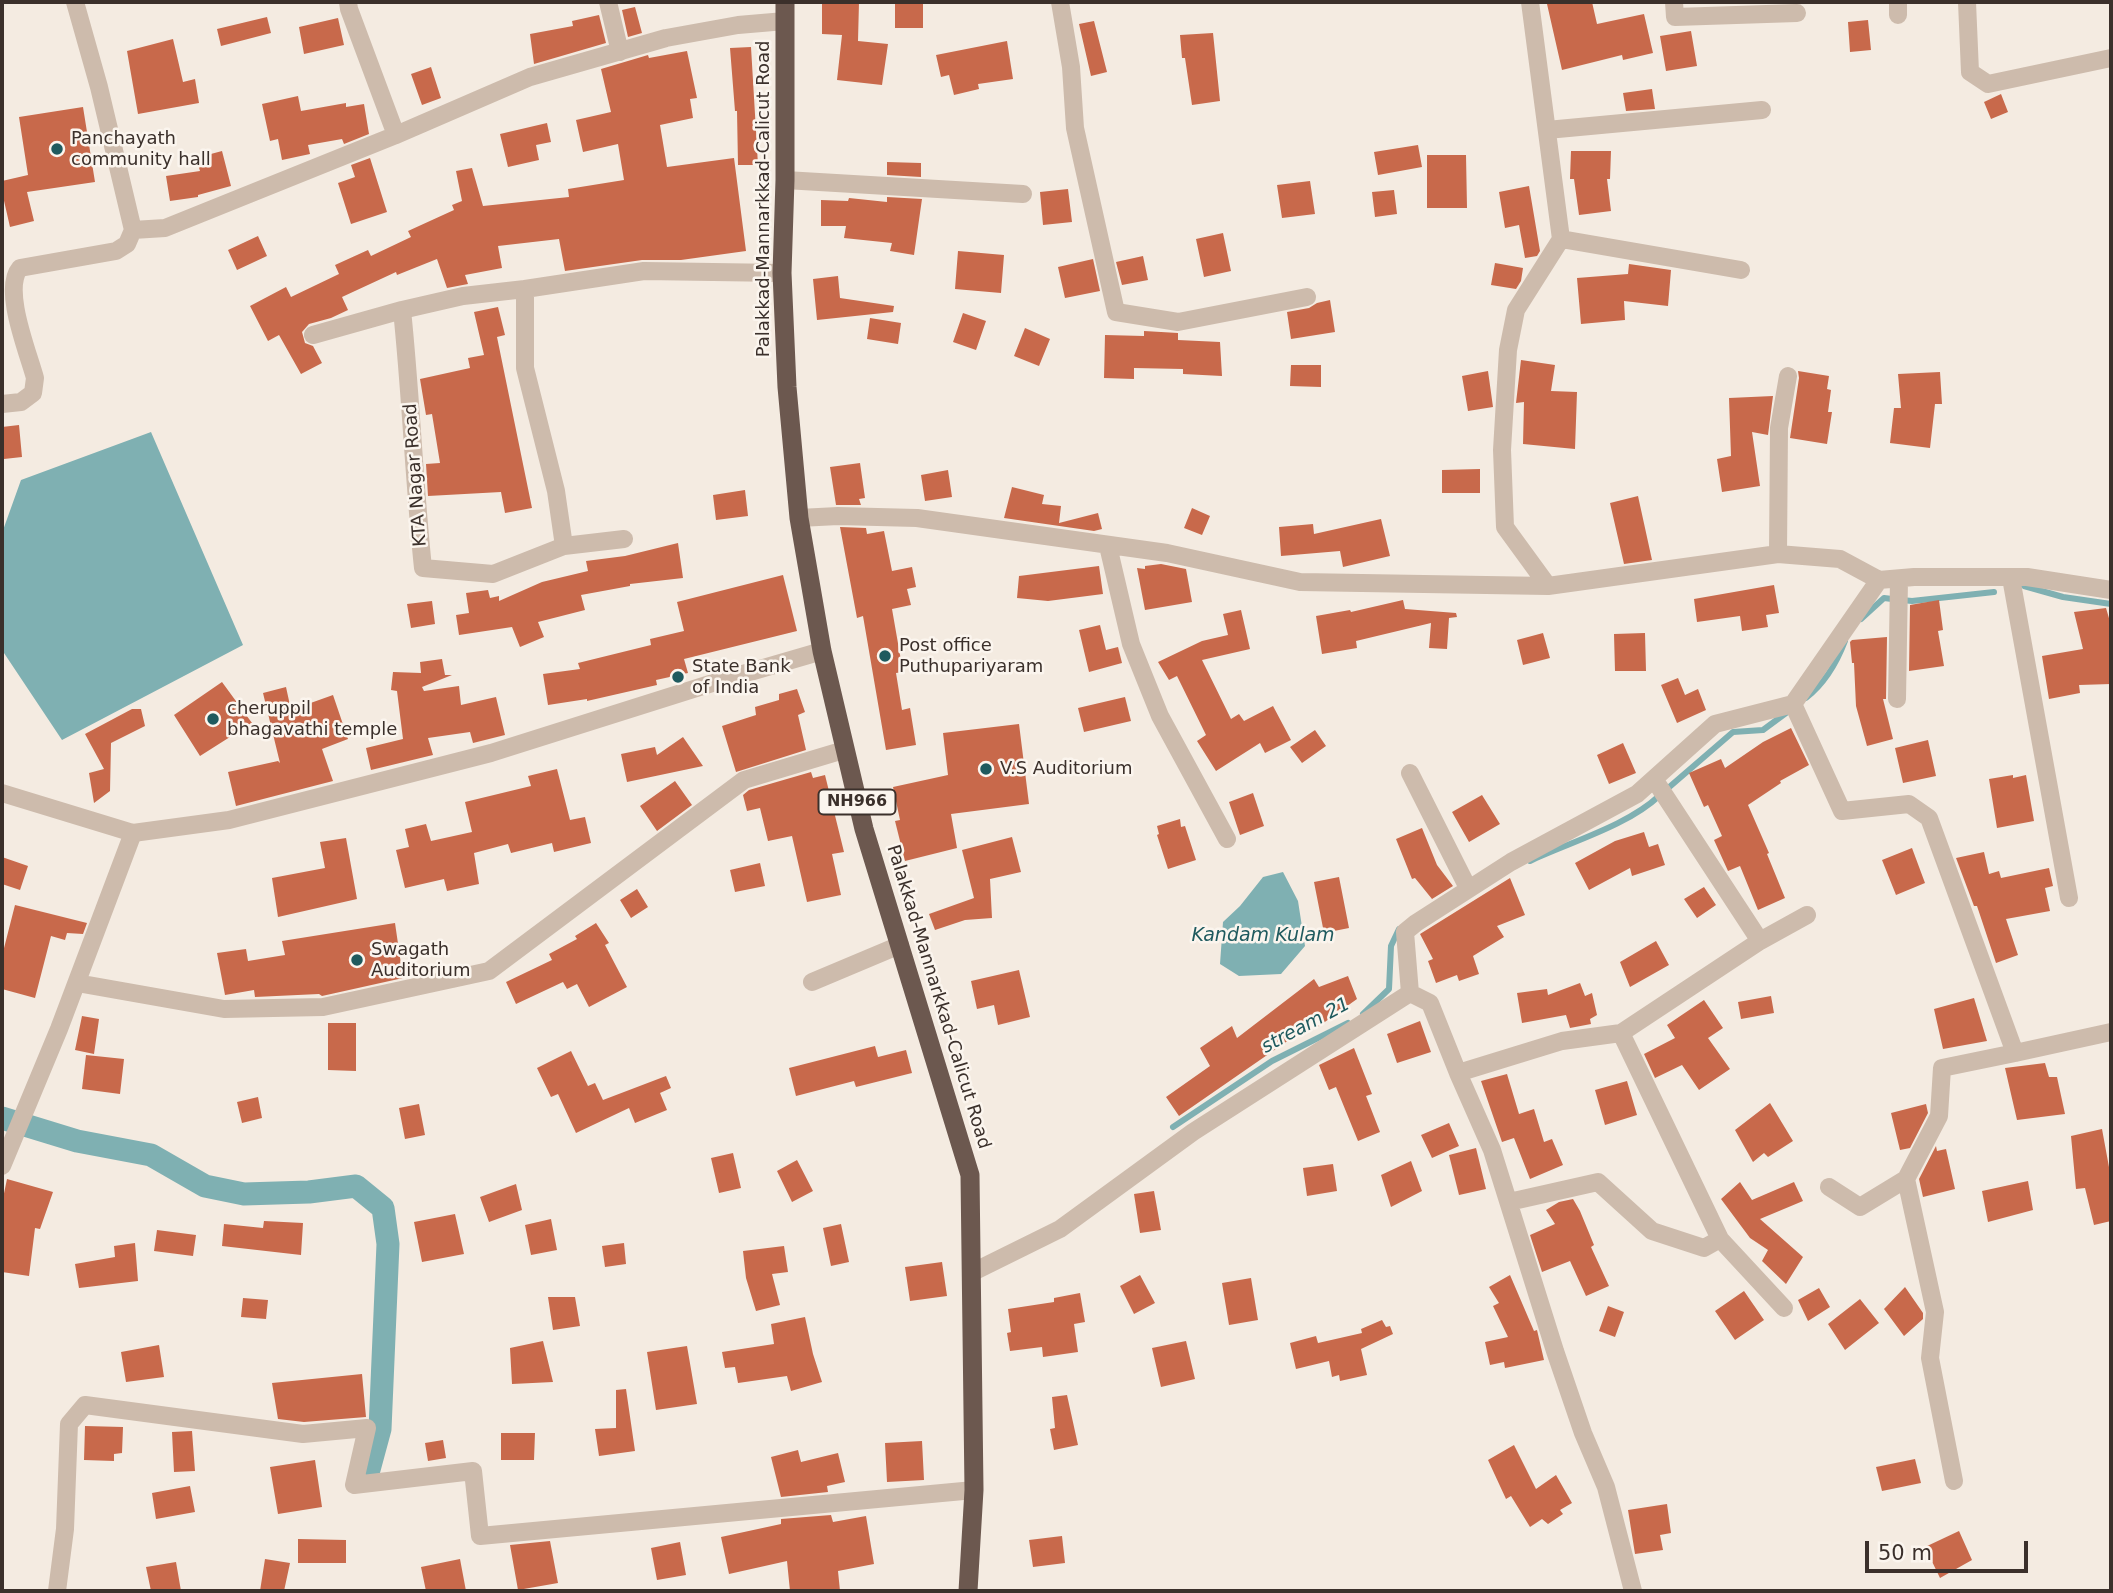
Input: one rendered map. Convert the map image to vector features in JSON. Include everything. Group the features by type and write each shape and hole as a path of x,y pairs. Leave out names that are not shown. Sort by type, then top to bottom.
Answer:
{"highway":[{"name":"Palakkad-Mannarkkad-Calicut Road","path":"785,12 782,273 787,387 799,518 822,651 864,830 970,1175 974,1490 968,1591"}],"street":[{"path":"2,404 21,401 33,393 35,378 12,292 15,274 20,268 116,251 127,244 133,230 99,87 75,2"},
{"path":"348,2 396,135"},
{"path":"608,2 620,52"},
{"path":"1060,2 1071,66 1075,128 1116,313 1178,322 1307,297"},
{"path":"1530,2 1561,239 1516,310 1508,351 1502,450 1505,527 1548,586"},
{"path":"1674,2 1675,17 1797,13"},
{"path":"1966,2 1970,72 1988,84 2111,58"},
{"path":"133,230 165,228 396,135 530,77 666,38 738,25 785,12"},
{"path":"1547,130 1762,110"},
{"path":"785,180 1023,194"},
{"path":"1561,239 1741,270"},
{"path":"313,335 463,296 644,271 782,273"},
{"path":"525,289 525,368 556,491 564,546 624,540"},
{"name":"KTA Nagar Road","path":"402,310 423,568 493,574 564,546"},
{"path":"1778,554 1779,428 1788,376"},
{"path":"799,518 917,518 1167,553 1300,582 1548,586 1778,554 1840,559 1879,580 1914,577 2027,577 2111,590"},
{"path":"1108,546 1131,644 1160,716 1227,839"},
{"path":"2011,578 2069,898"},
{"path":"1410,993 1405,932 1468,888 1637,794 1715,723 1793,704 1879,580"},
{"path":"1897,699 1899,580"},
{"path":"2,793 133,833 229,820 491,753 822,651"},
{"path":"1793,704 1842,811 1909,804 1929,818 2015,1054"},
{"path":"77,983 224,1009 323,1007 489,971 744,780 844,750"},
{"path":"1410,774 1468,888"},
{"path":"1654,779 1760,941"},
{"path":"5,1159 77,983 133,833"},
{"path":"1458,1073 1562,1041 1621,1032 1760,941 1807,915"},
{"path":"813,982 900,945"},
{"path":"1410,993 1430,1003 1492,1150 1555,1351 1583,1433 1606,1487 1633,1591"},
{"path":"971,1273 1060,1229 1193,1132 1410,993"},
{"path":"1621,1032 1720,1239 1784,1308"},
{"path":"1829,1187 1860,1207 1906,1179 1939,1116 1942,1068 2111,1032"},
{"path":"1906,1179 1935,1312 1930,1358 1954,1481"},
{"path":"1509,1202 1598,1182 1653,1231 1704,1248 1720,1239"},
{"path":"57,1591 65,1529 69,1424 85,1405 303,1434 366,1428 354,1485 473,1471 480,1536 974,1490"}],"water":[{"path":"151,432 243,645 62,740 2,650 2,533 21,480"},
{"name":"Kandam Kulam","path":"1283,872 1298,901 1305,946 1281,974 1239,976 1220,964 1223,922 1263,877"}],"building":[{"path":"859,2 858,41 888,44 882,85 837,80 842,35 822,34 822,4"},
{"path":"895,2 923,2 923,28 895,28"},
{"path":"1592,2 1597,24 1644,14 1653,53 1623,60 1622,55 1562,70 1547,4"},
{"path":"635,7 642,33 628,37 622,10"},
{"path":"599,15 606,43 534,64 530,34 573,26 572,21"},
{"path":"267,17 271,33 221,46 217,29"},
{"path":"338,18 344,45 304,54 299,27"},
{"path":"1868,20 1871,50 1850,52 1848,22"},
{"path":"1094,21 1107,72 1091,76 1079,24"},
{"path":"1691,31 1697,66 1666,71 1660,36"},
{"path":"1213,33 1220,101 1192,105 1180,35"},
{"path":"173,39 183,82 195,79 199,103 138,114 127,51"},
{"path":"1007,41 1013,79 978,84 979,89 954,95 949,75 941,77 936,55"},
{"path":"751,47 758,165 738,165 737,111 730,48"},
{"path":"687,51 697,98 690,99 693,118 660,125 667,167 734,158 746,251 681,260 642,260 565,271 559,239 498,246 502,268 465,275 468,284 447,288 437,259 397,275 396,272 342,297 348,310 309,324 302,332 305,343 313,346 322,363 301,374 279,335 268,341 250,306 286,287 291,297 339,274 335,265 368,250 371,256 411,237 408,231 454,210 452,205 462,201 456,171 472,168 483,206 569,197 568,189 624,180 618,144 583,152 576,120 611,112 601,69 648,55 649,58"},
{"path":"431,67 441,98 422,105 411,74"},
{"path":"1652,89 1655,109 1626,111 1623,93"},
{"path":"2001,94 2008,112 1991,119 1984,102"},
{"path":"298,96 301,111 346,103 346,107 364,104 369,134 344,144 342,139 308,145 310,154 282,160 278,139 270,141 262,104"},
{"name":"Panchayath community hall","path":"83,107 95,182 27,192 34,221 10,227 2,181 28,175 19,117"},
{"path":"547,123 551,142 536,145 539,160 508,167 500,134"},
{"path":"1418,145 1422,167 1378,175 1374,152"},
{"path":"222,151 231,186 198,197 170,201 166,176 200,171 196,158"},
{"path":"1571,151 1611,151 1610,179 1607,179 1611,211 1579,215 1574,179 1570,179"},
{"path":"1427,155 1466,155 1467,208 1427,208"},
{"path":"370,158 387,212 351,224 338,183 355,177 351,165"},
{"path":"887,162 921,163 921,177 887,175"},
{"path":"1310,181 1315,214 1282,218 1277,185"},
{"path":"1529,186 1540,251 1537,256 1525,258 1519,225 1505,228 1499,192"},
{"path":"1068,189 1072,222 1043,225 1040,192"},
{"path":"1394,190 1397,214 1375,217 1372,192"},
{"path":"887,197 922,199 914,255 890,251 892,243 844,238 846,226 821,226 821,200 848,201 849,198 887,202"},
{"path":"1223,233 1231,271 1204,277 1196,239"},
{"path":"258,236 267,256 237,270 228,250"},
{"path":"958,251 1004,255 1001,293 955,289"},
{"path":"1143,256 1148,280 1122,285 1116,262"},
{"path":"1093,259 1100,291 1065,298 1058,267"},
{"path":"1495,263 1523,268 1521,281 1516,289 1491,285"},
{"path":"1629,264 1671,270 1668,306 1624,301 1625,320 1581,324 1577,278 1628,274"},
{"path":"838,276 840,298 894,306 893,312 817,320 813,279"},
{"path":"1330,300 1335,332 1291,339 1287,312"},
{"path":"498,307 505,335 497,337 532,508 505,513 501,492 428,496 426,464 440,463 432,414 426,415 420,379 470,368 468,358 484,355 474,312"},
{"path":"963,313 986,321 976,350 953,342"},
{"path":"870,318 901,323 898,344 867,339"},
{"path":"1025,328 1050,339 1039,366 1014,356"},
{"path":"1144,331 1178,333 1178,340 1220,342 1222,376 1183,374 1183,369 1134,368 1134,379 1104,378 1105,335 1144,336"},
{"path":"1521,360 1555,365 1551,391 1577,392 1575,449 1523,444 1524,402 1516,403"},
{"path":"1291,365 1321,365 1321,387 1290,386"},
{"path":"1488,371 1493,407 1468,411 1462,376"},
{"path":"1798,371 1829,376 1827,389 1831,390 1828,412 1832,412 1827,444 1790,438"},
{"path":"1940,372 1942,404 1935,404 1930,448 1890,443 1894,408 1901,408 1898,374"},
{"path":"1773,396 1768,435 1752,432 1760,486 1722,492 1717,459 1731,456 1729,398"},
{"path":"19,425 22,457 4,459 2,427"},
{"path":"860,463 865,498 859,499 861,505 836,505 830,467"},
{"path":"1480,469 1480,493 1442,493 1442,470"},
{"path":"948,470 952,497 925,501 921,475"},
{"path":"1012,487 1044,495 1042,504 1061,506 1059,523 1098,513 1102,529 1094,531 1004,518"},
{"path":"745,490 748,516 716,520 713,495"},
{"path":"1638,496 1652,560 1624,564 1610,503"},
{"path":"1192,508 1210,516 1202,535 1184,528"},
{"path":"1381,519 1390,556 1343,567 1340,551 1281,556 1279,527 1313,524 1314,534"},
{"path":"840,527 866,528 867,534 884,531 892,571 912,567 916,587 907,589 911,605 892,609 903,672 896,673 902,710 910,708 916,745 886,750 863,616 857,618"},
{"path":"678,543 683,578 630,584 581,595 585,610 538,622 544,637 520,647 512,627 459,635 456,615 469,613 466,593 488,590 490,598 499,596 499,601 542,582 588,571 586,561 625,556"},
{"path":"1161,564 1186,569 1192,602 1145,610 1137,568 1145,569 1145,566"},
{"path":"1099,566 1103,594 1048,601 1017,598 1019,576"},
{"path":"783,575 797,631 684,659 688,673 656,680 657,685 587,701 548,705 543,674 580,669 578,663 651,645 650,639 684,631 677,602"},
{"path":"1774,585 1779,613 1766,615 1768,627 1742,631 1740,616 1697,622 1694,599"},
{"path":"1403,600 1405,609 1456,613 1457,617 1449,618 1447,649 1429,648 1431,623 1356,641 1357,648 1322,654 1316,616 1350,610 1351,612"},
{"path":"1939,600 1943,630 1938,631 1944,666 1909,671 1910,605"},
{"path":"432,601 435,624 411,628 407,604"},
{"path":"2106,608 2111,625 2111,684 2079,685 2080,693 2049,699 2042,656 2083,649 2074,612"},
{"path":"1241,610 1250,649 1202,660 1231,719 1239,714 1244,721 1273,706 1291,740 1265,753 1260,743 1216,771 1197,741 1206,735 1177,676 1169,680 1158,662 1202,641 1228,635 1223,614"},
{"path":"1100,625 1106,650 1118,647 1122,663 1089,672 1079,630"},
{"path":"1543,633 1550,658 1523,665 1517,640"},
{"path":"1645,633 1646,671 1615,671 1614,634"},
{"path":"1887,637 1886,699 1883,699 1893,739 1867,746 1856,706 1850,642"},
{"path":"442,659 445,675 452,675 422,687 424,691 459,686 461,705 496,697 505,735 473,743 470,732 428,738 433,755 371,770 366,748 403,739 397,691 391,690 393,672 421,673 420,662"},
{"path":"1678,678 1685,695 1698,689 1706,710 1677,723 1661,685"},
{"name":"cheruppil bhagavathi temple","path":"222,682 252,723 200,756 174,715"},
{"path":"286,687 291,710 333,695 348,739 322,749 333,781 236,806 228,772 278,761 280,763 263,693"},
{"path":"797,689 805,712 798,715 806,750 736,772 722,726 756,715 755,707 779,700 779,694"},
{"path":"1125,697 1131,721 1084,732 1078,708"},
{"path":"132,709 141,709 145,726 111,743 110,791 94,803 89,773 104,769 85,734"},
{"name":"V.S Auditorium","path":"1019,724 1029,804 951,814 957,848 905,861 895,821 900,820 893,787 948,775 943,733"},
{"path":"1791,728 1809,765 1780,781 1781,783 1748,805 1785,898 1758,910 1740,866 1728,871 1714,840 1722,836 1708,805 1704,807 1689,773 1721,759 1725,768 1763,742"},
{"path":"1315,730 1326,746 1302,763 1290,747"},
{"path":"683,737 703,766 627,782 621,754 655,747 657,755"},
{"path":"1928,740 1936,776 1903,783 1895,748"},
{"path":"1623,743 1636,773 1609,784 1597,755"},
{"path":"557,769 570,820 585,817 591,843 554,852 552,843 511,853 508,844 474,853 479,884 447,891 444,879 405,888 396,850 409,847 405,829 426,824 431,841 472,832 465,802 531,786 528,776"},
{"path":"811,772 813,778 825,775 844,852 832,854 841,895 807,902 792,836 768,841 760,808 747,811 743,795 749,790"},
{"path":"2013,775 2013,778 2026,775 2034,821 1997,828 1989,779"},
{"path":"675,781 692,805 657,831 640,806"},
{"path":"1253,793 1264,826 1240,835 1229,802"},
{"path":"1482,795 1500,824 1469,842 1452,812"},
{"path":"1180,819 1181,827 1185,826 1196,860 1168,869 1157,835 1157,826"},
{"path":"1422,828 1437,865 1453,886 1432,899 1415,878 1412,879 1396,839"},
{"path":"1644,832 1649,847 1658,844 1665,865 1632,876 1630,868 1589,890 1575,863 1615,841"},
{"path":"1012,837 1021,872 990,879 992,918 965,920 935,930 929,914 974,898 962,850"},
{"path":"346,838 357,899 278,917 272,878 325,868 320,842"},
{"path":"1912,848 1925,883 1896,895 1882,860"},
{"path":"1984,852 1989,874 1999,871 2001,878 2049,868 2053,886 2045,888 2050,911 2006,919 2018,955 1996,963 1977,906 1974,906 1956,858"},
{"path":"2,857 28,866 20,890 2,884"},
{"path":"760,863 765,886 735,892 730,870"},
{"path":"1339,877 1349,928 1324,933 1314,882"},
{"path":"1510,878 1525,915 1497,926 1504,937 1473,956 1479,974 1459,981 1457,975 1436,983 1428,961 1433,959 1420,934"},
{"path":"1704,887 1716,905 1697,918 1684,899"},
{"path":"637,889 648,907 631,918 620,900"},
{"path":"15,905 87,923 83,934 67,933 65,940 51,936 35,998 2,989 2,956"},
{"path":"395,923 403,978 322,996 255,997 254,990 225,995 217,953 246,949 248,961 285,955 282,941"},
{"path":"596,923 609,943 605,945 627,987 589,1007 577,984 567,989 563,982 516,1004 506,982 552,960 549,954 577,939 575,936"},
{"path":"1656,941 1669,965 1630,987 1620,962"},
{"path":"1019,970 1030,1017 998,1025 994,1005 977,1009 971,981"},
{"path":"1348,976 1357,999 1315,1029 1312,1024 1179,1116 1166,1097 1210,1066 1200,1048 1232,1026 1237,1038 1314,979 1319,987"},
{"path":"1580,983 1585,996 1592,993 1597,1015 1590,1019 1591,1024 1570,1028 1566,1015 1522,1023 1517,993 1547,989 1548,995"},
{"path":"1771,996 1774,1013 1741,1019 1738,1002"},
{"path":"1974,998 1987,1041 1943,1049 1934,1009"},
{"path":"1704,1000 1723,1028 1708,1038 1730,1069 1699,1090 1682,1065 1655,1078 1644,1054 1675,1038 1667,1025"},
{"path":"82,1016 99,1019 94,1054 75,1050"},
{"path":"1420,1021 1431,1052 1397,1063 1387,1034"},
{"path":"328,1023 356,1023 356,1071 328,1070"},
{"path":"875,1046 878,1057 906,1050 912,1073 856,1087 854,1081 796,1096 789,1068"},
{"path":"1354,1048 1372,1094 1366,1096 1380,1132 1358,1141 1336,1087 1329,1090 1319,1065"},
{"path":"571,1051 588,1086 595,1083 603,1100 666,1076 671,1088 660,1093 667,1110 635,1123 629,1108 576,1133 558,1094 551,1097 537,1068"},
{"path":"86,1055 124,1059 120,1094 82,1089"},
{"path":"2045,1063 2049,1077 2057,1077 2065,1114 2017,1120 2005,1068"},
{"path":"1507,1074 1519,1114 1534,1109 1544,1142 1552,1139 1563,1165 1530,1179 1514,1138 1502,1142 1481,1081"},
{"path":"1627,1081 1637,1115 1605,1125 1595,1090"},
{"path":"258,1097 262,1118 242,1123 237,1102"},
{"path":"1770,1103 1793,1141 1768,1157 1764,1153 1753,1162 1735,1130"},
{"path":"419,1104 425,1135 405,1139 399,1108"},
{"path":"1926,1104 1928,1113 1910,1148 1900,1150 1891,1113"},
{"path":"1449,1123 1459,1146 1432,1158 1421,1135"},
{"path":"2102,1129 2111,1178 2111,1221 2094,1225 2085,1188 2076,1189 2071,1136"},
{"path":"1936,1146 1937,1151 1946,1149 1955,1189 1923,1197 1919,1179"},
{"path":"1476,1148 1486,1189 1459,1195 1449,1155"},
{"path":"733,1153 741,1188 719,1193 711,1158"},
{"path":"797,1160 813,1191 792,1202 777,1171"},
{"path":"1411,1161 1422,1191 1391,1207 1381,1175"},
{"path":"1333,1164 1337,1191 1307,1196 1303,1168"},
{"path":"7,1179 53,1192 40,1229 35,1228 29,1276 2,1272 2,1203"},
{"path":"2028,1181 2033,1210 1988,1222 1982,1191"},
{"path":"1740,1182 1752,1200 1794,1182 1803,1201 1760,1219 1803,1257 1786,1284 1762,1261 1768,1250 1750,1238 1721,1199"},
{"path":"516,1184 522,1210 489,1222 480,1197"},
{"path":"1154,1191 1161,1230 1140,1233 1134,1194"},
{"path":"1573,1199 1609,1286 1586,1296 1570,1261 1542,1272 1530,1235 1555,1224 1546,1210 1559,1202"},
{"path":"455,1214 464,1254 422,1262 414,1222"},
{"path":"551,1219 557,1250 531,1255 525,1225"},
{"path":"264,1221 303,1223 301,1255 222,1246 224,1224 263,1228"},
{"path":"841,1224 849,1262 831,1266 823,1228"},
{"path":"157,1230 196,1235 193,1256 154,1251"},
{"path":"135,1243 138,1281 79,1288 75,1264 115,1257 114,1246"},
{"path":"624,1243 626,1264 605,1267 602,1246"},
{"path":"784,1246 788,1272 772,1274 780,1305 756,1311 746,1278 743,1251"},
{"path":"942,1262 947,1296 910,1301 905,1267"},
{"path":"1140,1275 1155,1303 1134,1314 1120,1286"},
{"path":"1510,1275 1534,1331 1537,1330 1544,1360 1505,1368 1504,1362 1490,1365 1485,1342 1508,1337 1493,1306 1499,1303 1489,1287"},
{"path":"1251,1278 1258,1320 1229,1325 1222,1283"},
{"path":"1905,1287 1923,1313 1923,1319 1904,1336 1884,1309"},
{"path":"1819,1288 1830,1307 1808,1321 1798,1300"},
{"path":"1744,1291 1764,1320 1735,1340 1715,1311"},
{"path":"1080,1293 1085,1322 1074,1324 1078,1352 1043,1357 1042,1347 1010,1351 1007,1333 1011,1332 1008,1309 1054,1302 1054,1298"},
{"path":"548,1297 575,1297 580,1326 553,1330"},
{"path":"243,1298 268,1300 266,1319 241,1317"},
{"path":"1860,1299 1879,1323 1845,1350 1828,1324"},
{"path":"1608,1306 1624,1312 1615,1337 1599,1331"},
{"path":"805,1317 822,1382 791,1391 787,1376 738,1383 735,1367 725,1368 722,1352 774,1344 771,1324"},
{"path":"1382,1320 1386,1327 1390,1326 1393,1334 1361,1349 1367,1375 1340,1381 1339,1375 1332,1377 1329,1361 1296,1369 1290,1343 1316,1336 1318,1343 1362,1333 1361,1329"},
{"path":"543,1341 553,1382 512,1384 510,1348"},
{"path":"1186,1341 1195,1379 1161,1387 1152,1348"},
{"path":"159,1345 164,1377 126,1382 121,1352"},
{"path":"687,1346 697,1404 656,1410 647,1352"},
{"path":"362,1374 366,1417 304,1422 278,1419 272,1383"},
{"path":"626,1389 635,1451 599,1456 595,1429 616,1428 616,1390"},
{"path":"1067,1395 1078,1445 1054,1450 1050,1429 1055,1428 1052,1397"},
{"path":"85,1426 123,1427 122,1453 114,1454 114,1461 84,1460"},
{"path":"192,1431 195,1471 174,1472 172,1432"},
{"path":"501,1433 535,1433 534,1460 501,1460"},
{"path":"443,1440 446,1458 428,1461 425,1443"},
{"path":"922,1441 924,1480 887,1482 885,1443"},
{"path":"1514,1445 1536,1489 1556,1475 1572,1503 1560,1510 1563,1514 1548,1524 1542,1519 1530,1527 1511,1496 1506,1499 1488,1460"},
{"path":"798,1450 801,1462 838,1453 845,1482 827,1486 828,1492 781,1497 771,1457"},
{"path":"1915,1459 1921,1483 1882,1491 1876,1467"},
{"path":"315,1460 322,1507 278,1514 270,1467"},
{"path":"190,1486 195,1512 156,1519 152,1493"},
{"path":"1667,1504 1671,1533 1660,1535 1663,1550 1635,1554 1628,1510"},
{"path":"831,1515 833,1522 866,1516 874,1564 838,1571 840,1591 790,1591 787,1561 729,1574 721,1537 781,1524 781,1519"},
{"path":"1959,1531 1972,1560 1940,1578 1925,1547"},
{"path":"1062,1536 1065,1563 1033,1567 1029,1540"},
{"path":"298,1539 346,1540 346,1563 298,1563"},
{"path":"550,1541 558,1583 518,1590 510,1545"},
{"path":"680,1542 686,1575 657,1580 651,1548"},
{"path":"265,1559 290,1563 284,1591 260,1591"},
{"path":"460,1559 466,1591 426,1591 421,1567"},
{"path":"176,1562 181,1591 151,1591 146,1567"}],"waterway":[{"name":"stream 21","path":"2024,586 2063,597 2111,604"},
{"name":"stream 21","path":"1902,600 1994,592"},
{"name":"stream 21","path":"1861,619 1884,598 1892,599"},
{"name":"stream 21","path":"1806,698 1829,672 1845,641"},
{"name":"stream 21","path":"1667,789 1733,732 1763,730 1786,713"},
{"name":"stream 21","path":"1530,861 1615,825 1659,796"},
{"name":"stream 21","path":"1363,1014 1389,989 1391,946 1399,929"},
{"name":"stream 21","path":"1173,1127 1272,1061 1348,1023"},
{"path":"2,1118 77,1141 151,1155 205,1186 244,1194 309,1192 356,1186 383,1208 388,1244 380,1429 367,1477"}],"place":[{"name":"Panchayath community hall","path":"57,149"},
{"name":"Post office Puthupariyaram","path":"885,656"},
{"name":"State Bank of India","path":"678,677"},
{"name":"cheruppil bhagavathi temple","path":"213,719"},
{"name":"V.S Auditorium","path":"986,769"},
{"name":"Swagath Auditorium","path":"357,960"}]}
